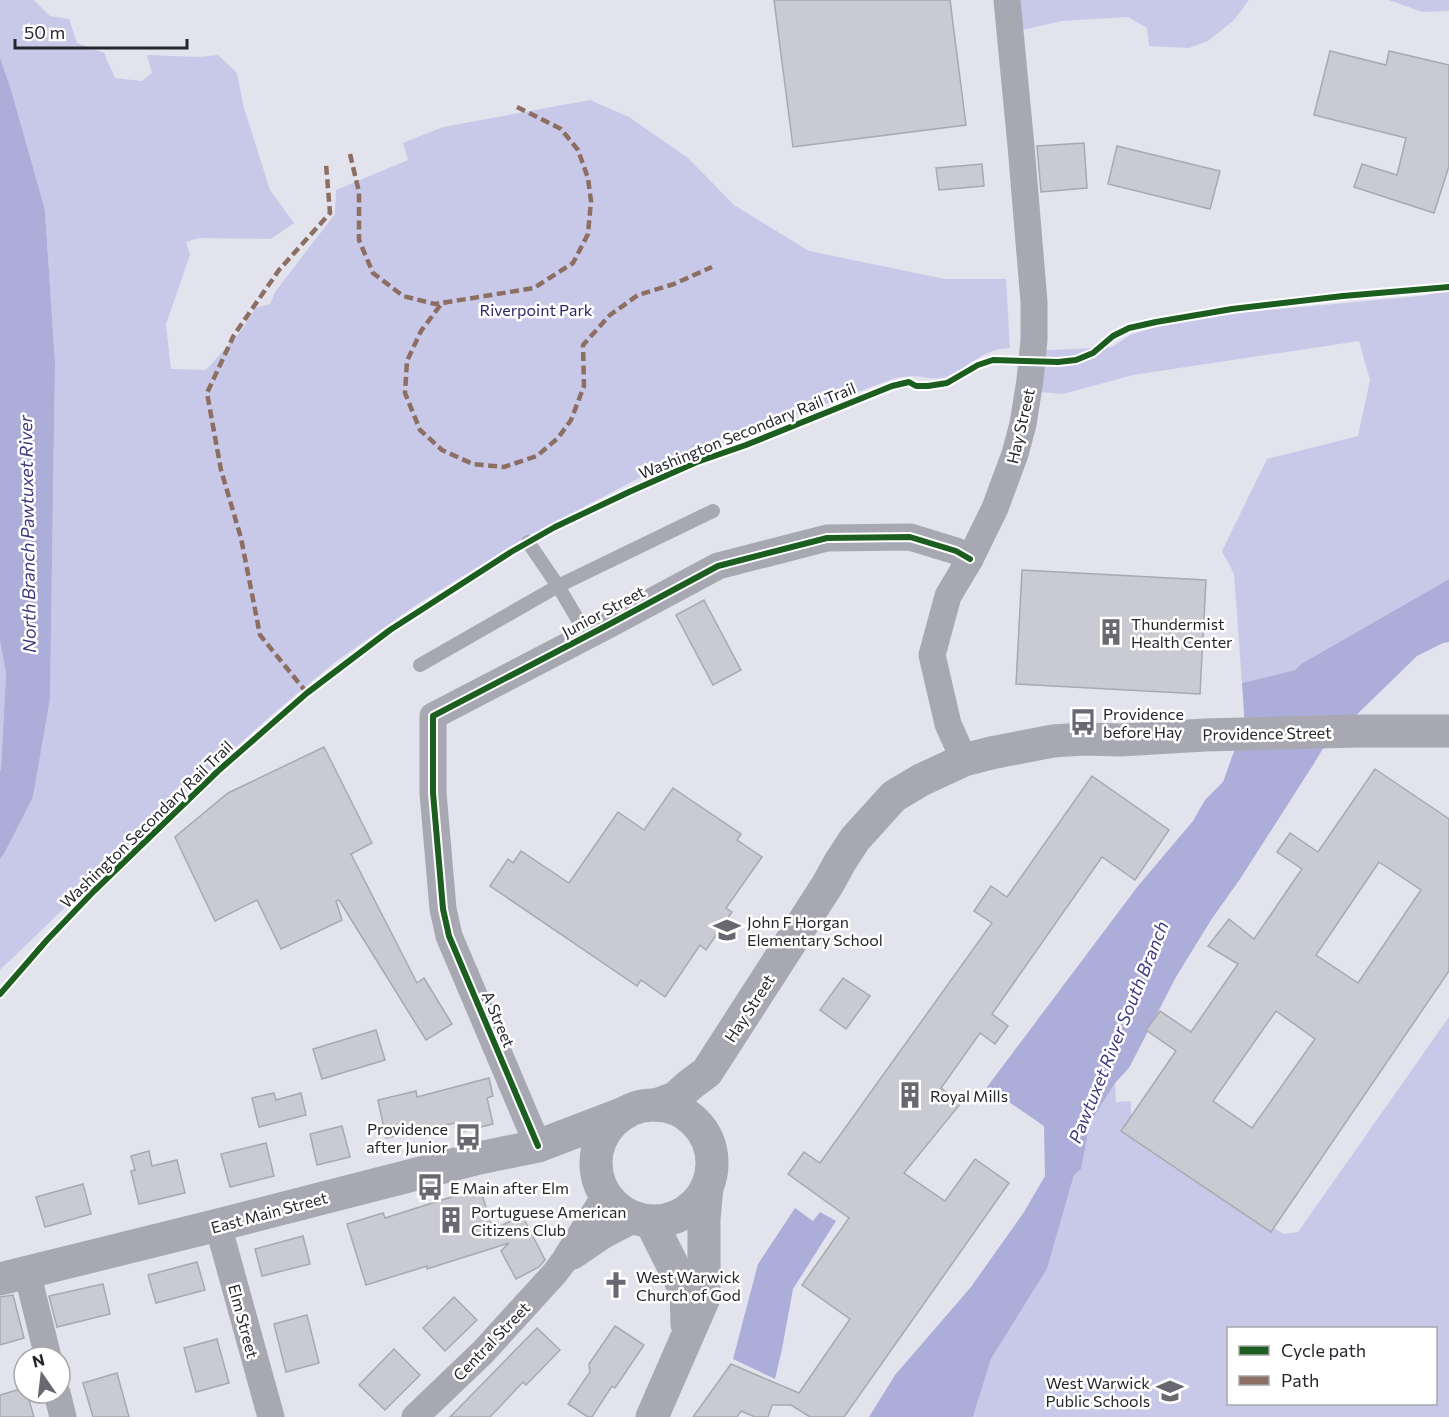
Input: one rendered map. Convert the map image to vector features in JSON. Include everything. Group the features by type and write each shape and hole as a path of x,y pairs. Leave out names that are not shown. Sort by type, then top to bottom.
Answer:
{"main road":[{"name":"Providence Street","path":"964,760 1023,746 1084,739 1120,740 1359,731 1449,731"},
{"name":"Hay Street","path":"642,1109 675,1098 707,1072 822,894 840,862 855,840 894,796 921,780 964,760"},
{"path":"707,1072 707,1140"},
{"path":"652,1417 704,1298 704,1219 712,1155 699,1126 672,1108 642,1109 611,1124 600,1140 595,1160 601,1187 618,1210 643,1220 669,1220 685,1213 698,1201 707,1187"},
{"name":"East Main Street","path":"13,1275 218,1225 459,1162 538,1146 642,1109"},
{"name":"East Main Street","path":"538,1146 566,1152 601,1187"},
{"path":"643,1220 686,1292 687,1335"}],"street":[{"name":"Hay Street","path":"964,760 948,724 932,654 948,596 995,508 1015,454 1023,424 1034,340 1034,302 1007,0"},
{"name":"Junior Street","path":"442,900 433,794 433,716 718,566 827,538 910,537 956,551 969,559"},
{"name":"A Street","path":"442,900 449,936 538,1146"},
{"path":"564,1261 601,1187"},
{"path":"564,1261 604,1235 643,1220"},
{"name":"Elm Street","path":"218,1225 270,1417"},
{"name":"Central Street","path":"415,1417 483,1352 564,1261"},
{"path":"13,1275 43,1345"}],"lane":[{"path":"420,665 558,586 713,511"},
{"path":"528,542 587,635"}],"green space":[{"name":"Riverpoint Park","path":"0,0 34,0 50,16 69,19 77,43 104,53 115,78 142,81 152,73 147,55 199,57 218,55 237,73 244,108 270,190 294,223 271,239 199,238 186,242 190,255 166,324 171,369 206,370 241,331 255,308 270,304 275,292 335,214 336,190 408,160 403,143 443,127 590,100 629,117 688,158 734,205 809,251 945,279 1006,279 1010,348 983,355 946,377 895,378 746,434 645,475 526,537 416,605 335,662 181,796 0,970 0,859 33,797 50,699 55,363 45,210 0,58"},
{"path":"1000,0 1249,0 1234,20 1208,41 1189,48 1149,46 1147,28 1128,17 1062,21 1008,33"},
{"path":"1389,0 1449,0 1449,11 1422,12"},
{"path":"1449,290 1449,579 1301,664 1295,670 1242,683 1234,574 1222,551 1267,459 1358,436 1370,380 1359,341 1133,375 1063,394 1028,391 1033,351 1112,347 1130,335 1179,320 1185,315 1247,312 1421,296"},
{"path":"0,641 6,673 0,771"},
{"path":"1449,1017 1449,1417 973,1417 991,1359 1047,1269 1074,1175 1081,1169 1090,1123 1115,1083 1116,1102 1131,1101 1131,1118 1156,1147 1283,1234 1298,1232"}],"water":[{"name":"North Branch Pawtuxet River","path":"0,58 45,210 55,363 50,699 33,797 0,859 0,771 6,673 0,641"},
{"name":"Pawtuxet River South Branch","path":"1449,579 1449,642 1417,656 1344,727 1330,737 1240,879 1211,920 1176,977 1129,1068 1115,1083 1090,1123 1081,1169 1074,1175 1047,1269 991,1359 973,1417 869,1417 895,1375 971,1287 1024,1212 1045,1176 1044,1126 987,1087 1138,886 1193,821 1205,800 1223,782 1237,743 1245,730 1242,683 1295,670 1301,664"},
{"path":"795,1208 813,1221 820,1212 836,1221 793,1289 775,1379 733,1359 758,1264"}],"building":[{"path":"774,0 950,0 966,125 793,147"},
{"path":"1330,51 1386,65 1389,51 1449,65 1449,166 1434,213 1354,187 1362,164 1397,175 1406,138 1314,115"},
{"path":"1084,143 1087,188 1041,192 1037,146"},
{"path":"1117,146 1220,171 1210,209 1108,184"},
{"path":"982,164 984,186 939,190 936,168"},
{"name":"Thundermist Health Center","path":"1022,570 1206,580 1200,694 1016,684"},
{"path":"704,600 741,670 713,685 676,615"},
{"path":"324,747 372,843 351,854 417,983 424,978 452,1024 426,1040 339,900 336,901 342,920 281,949 257,900 215,921 175,837 228,793"},
{"path":"1375,769 1449,819 1449,971 1271,1232 1121,1131 1176,1051 1146,1030 1160,1011 1191,1032 1238,964 1208,946 1229,919 1254,939 1302,869 1277,852 1290,833 1318,852","holes":["1379,862 1421,890 1358,983 1316,955","1276,1011 1315,1039 1252,1128 1213,1101"]},
{"name":"Royal Mills","path":"1092,776 1169,830 1135,880 1102,857 992,1014 1008,1026 995,1044 980,1033 941,1088 961,1103 904,1173 945,1201 975,1159 1009,1183 844,1417 810,1417 791,1405 772,1405 768,1417 755,1417 741,1411 737,1417 693,1417 731,1364 799,1393 850,1319 802,1285 849,1218 788,1174 804,1152 820,1163 992,923 974,911 991,886 1007,897"},
{"path":"673,788 741,834 737,840 762,857 726,908 732,912 706,950 700,945 665,997 641,980 637,986 490,886 508,859 513,863 521,851 569,883 618,812 644,830"},
{"path":"843,978 870,996 846,1029 820,1010"},
{"path":"376,1030 385,1060 322,1079 313,1049"},
{"path":"489,1078 493,1096 487,1098 493,1124 458,1133 455,1123 386,1138 378,1100 416,1091 417,1097"},
{"path":"274,1093 276,1100 301,1093 306,1115 259,1127 252,1098"},
{"path":"342,1126 350,1157 317,1165 310,1134"},
{"path":"266,1143 274,1176 230,1187 221,1154"},
{"path":"149,1151 152,1166 177,1160 185,1193 139,1204 131,1171 135,1170 131,1156"},
{"path":"83,1184 91,1214 45,1227 36,1197"},
{"path":"480,1188 493,1230 522,1215 545,1260 539,1267 516,1279 501,1251 509,1243 427,1269 427,1266 366,1285 347,1224 383,1213 385,1218"},
{"path":"303,1236 310,1264 262,1276 255,1249"},
{"path":"197,1262 205,1290 156,1303 148,1275"},
{"path":"103,1284 110,1314 57,1327 49,1296"},
{"path":"13,1295 24,1338 0,1345 0,1297"},
{"path":"454,1297 477,1320 445,1351 423,1328"},
{"path":"307,1315 319,1363 286,1372 274,1324"},
{"path":"615,1326 644,1345 615,1388 612,1386 592,1417 588,1417 568,1404 590,1372 589,1364"},
{"path":"537,1328 560,1350 526,1385 523,1382 490,1417 450,1417"},
{"path":"217,1339 229,1383 196,1392 184,1348"},
{"path":"394,1349 420,1375 385,1410 359,1385"},
{"path":"117,1373 129,1417 93,1417 83,1383"},
{"path":"12,1392 12,1405 30,1405 34,1417 0,1417 0,1395"}],"marked path":[{"path":"517,107 561,129 578,150 588,178 591,201 588,234 573,263 534,288 442,303 421,331 407,361 405,393 420,430 442,450 473,464 504,467 537,456 558,438 571,420 584,386 583,345 610,315 638,295 674,284 712,267"},
{"path":"350,154 359,192 359,240 373,273 403,296 435,304 446,302"},
{"path":"307,693 260,635 241,538 221,470 207,393 234,335 279,270 330,213 326,164"}],"cycle path":[{"name":"Washington Secondary Rail Trail","path":"0,994 94,891 218,771 307,693 390,630 511,552 555,527 697,462 746,445 892,386 909,382 916,386 947,383 978,365 993,360 1058,362 1076,360 1093,353 1113,336 1129,328 1156,322 1232,309 1449,287"},
{"path":"538,1146 449,936 443,909 433,793 433,716 718,566 827,538 910,537 956,551 970,559"}],"place":[{"name":"Thundermist Health Center","path":"1111,632"},
{"name":"Providence before Hay","path":"1083,722"},
{"name":"John F Horgan Elementary School","path":"727,930"},
{"name":"Royal Mills","path":"910,1095"},
{"name":"Providence after Junior","path":"468,1137"},
{"name":"E Main after Elm","path":"430,1187"},
{"name":"Portuguese American Citizens Club","path":"451,1220"},
{"name":"West Warwick Church of God","path":"616,1285"},
{"name":"West Warwick Public Schools","path":"1170,1391"}]}
